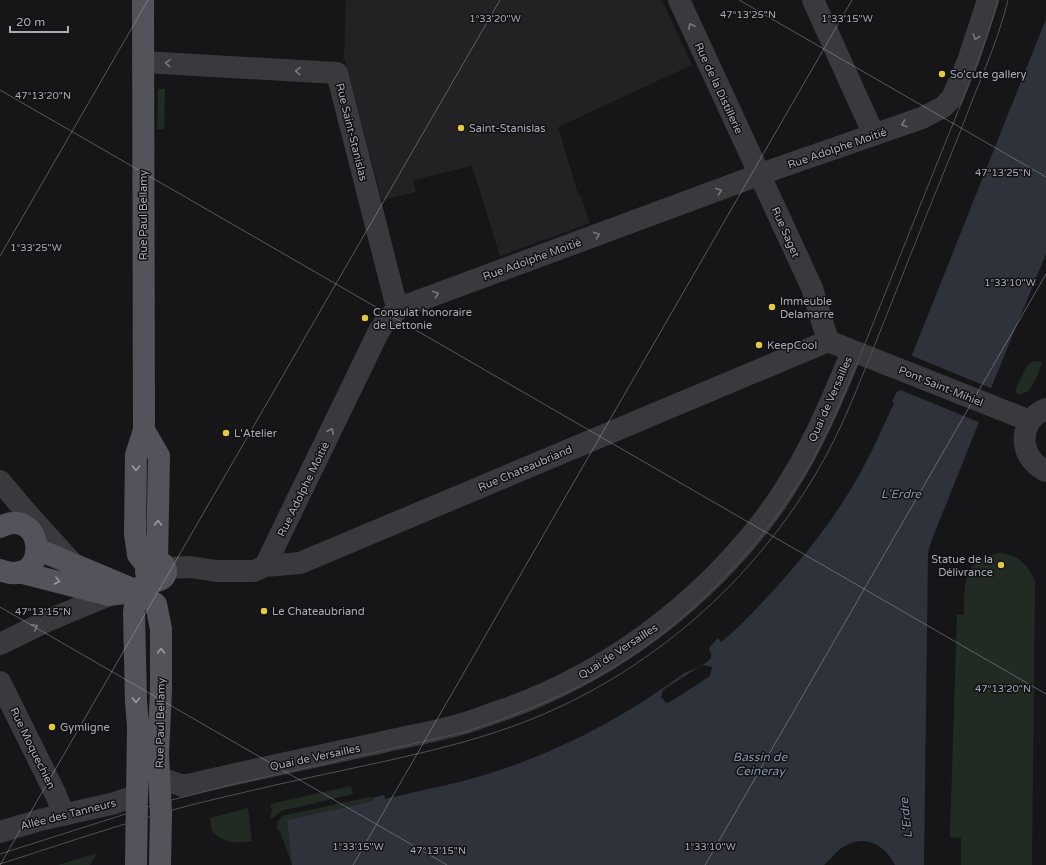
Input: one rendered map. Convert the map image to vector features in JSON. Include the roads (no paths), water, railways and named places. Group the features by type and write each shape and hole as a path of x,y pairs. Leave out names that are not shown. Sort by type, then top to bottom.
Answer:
{"main road":[{"name":"Rue Paul Bellamy","path":"143,0 144,430 136,455 135,534 138,555 154,573 156,604 161,629 161,690 158,754 160,778 160,865"},
{"path":"0,527 26,520 34,537 37,549 34,561 30,566 10,571"},
{"path":"37,549 74,565 154,573"},
{"path":"10,571 110,595 154,573"},
{"name":"Rue Paul Bellamy","path":"136,865 138,727 134,612 154,573"}],"street":[{"name":"Rue de la Distillerie","path":"679,0 760,176"},
{"path":"813,0 874,135"},
{"name":"Rue Adolphe Moitié","path":"265,566 379,331 388,318 399,308 922,118 940,109 952,98 968,61 988,0"},
{"name":"Rue Saint-Stanislas","path":"143,62 337,73 395,300 399,308"},
{"name":"Rue Saget","path":"760,176 812,288 828,341"},
{"name":"Pont Saint-Mihiel","path":"828,341 1007,413 1042,412"},
{"name":"Rue Chateaubriand","path":"154,573 178,580 192,580 216,571 254,572 265,566 300,563 828,341"},
{"name":"Quai de Versailles","path":"160,778 183,786 459,725 551,691 594,669 634,642 681,607 704,587 762,522 790,480 808,448 835,393 852,351"},
{"path":"1042,412 1025,434 1025,447 1032,461 1046,471"},
{"path":"0,481 26,520 74,565"},
{"path":"0,644 49,620 110,595"},
{"name":"Rue Moquechien","path":"0,682 56,795 64,815"},
{"name":"Allée des Tanneurs","path":"0,832 40,820 111,804 136,796"}],"water":[{"path":"1046,19 1046,254 991,388 928,553 924,865 895,865 885,851 872,842 864,841 848,844 840,849 824,865 292,865 287,820 373,801 373,798 384,795 385,799 455,783 497,771 570,742 594,730 639,704 683,674 699,667 663,690 661,697 666,703 670,702 710,676 712,667 702,665 710,660 711,652 709,648 718,638 721,642 759,606 822,532 844,500 864,466 894,403 892,402 897,391 899,392 912,355"}],"tram line":[{"path":"0,854 160,803 234,784 465,732 549,701 597,677 628,658 659,636 688,612 716,586 766,529 788,499 820,446 851,378 963,99 986,38 998,0"},
{"path":"0,864 178,808 460,743 514,726 578,698 622,673 664,644 703,611 739,576 772,537 802,496 834,440 862,377 961,130 993,48 1008,0"}],"place":[{"name":"So'cute gallery","path":"942,74"},
{"name":"Saint-Stanislas","path":"461,128"},
{"name":"Immeuble Delamarre","path":"772,307"},
{"name":"Consulat honoraire de Lettonie","path":"365,318"},
{"name":"KeepCool","path":"759,345"},
{"name":"L'Atelier","path":"226,433"},
{"name":"Statue de la Délivrance","path":"1001,565"},
{"name":"Le Chateaubriand","path":"264,611"},
{"name":"Gymligne","path":"52,727"}],"water label":[{"name":"L'Erdre","path":"901,494"},
{"name":"Bassin de Ceineray","path":"760,764"},
{"name":"L'Erdre","path":"906,818"}]}
